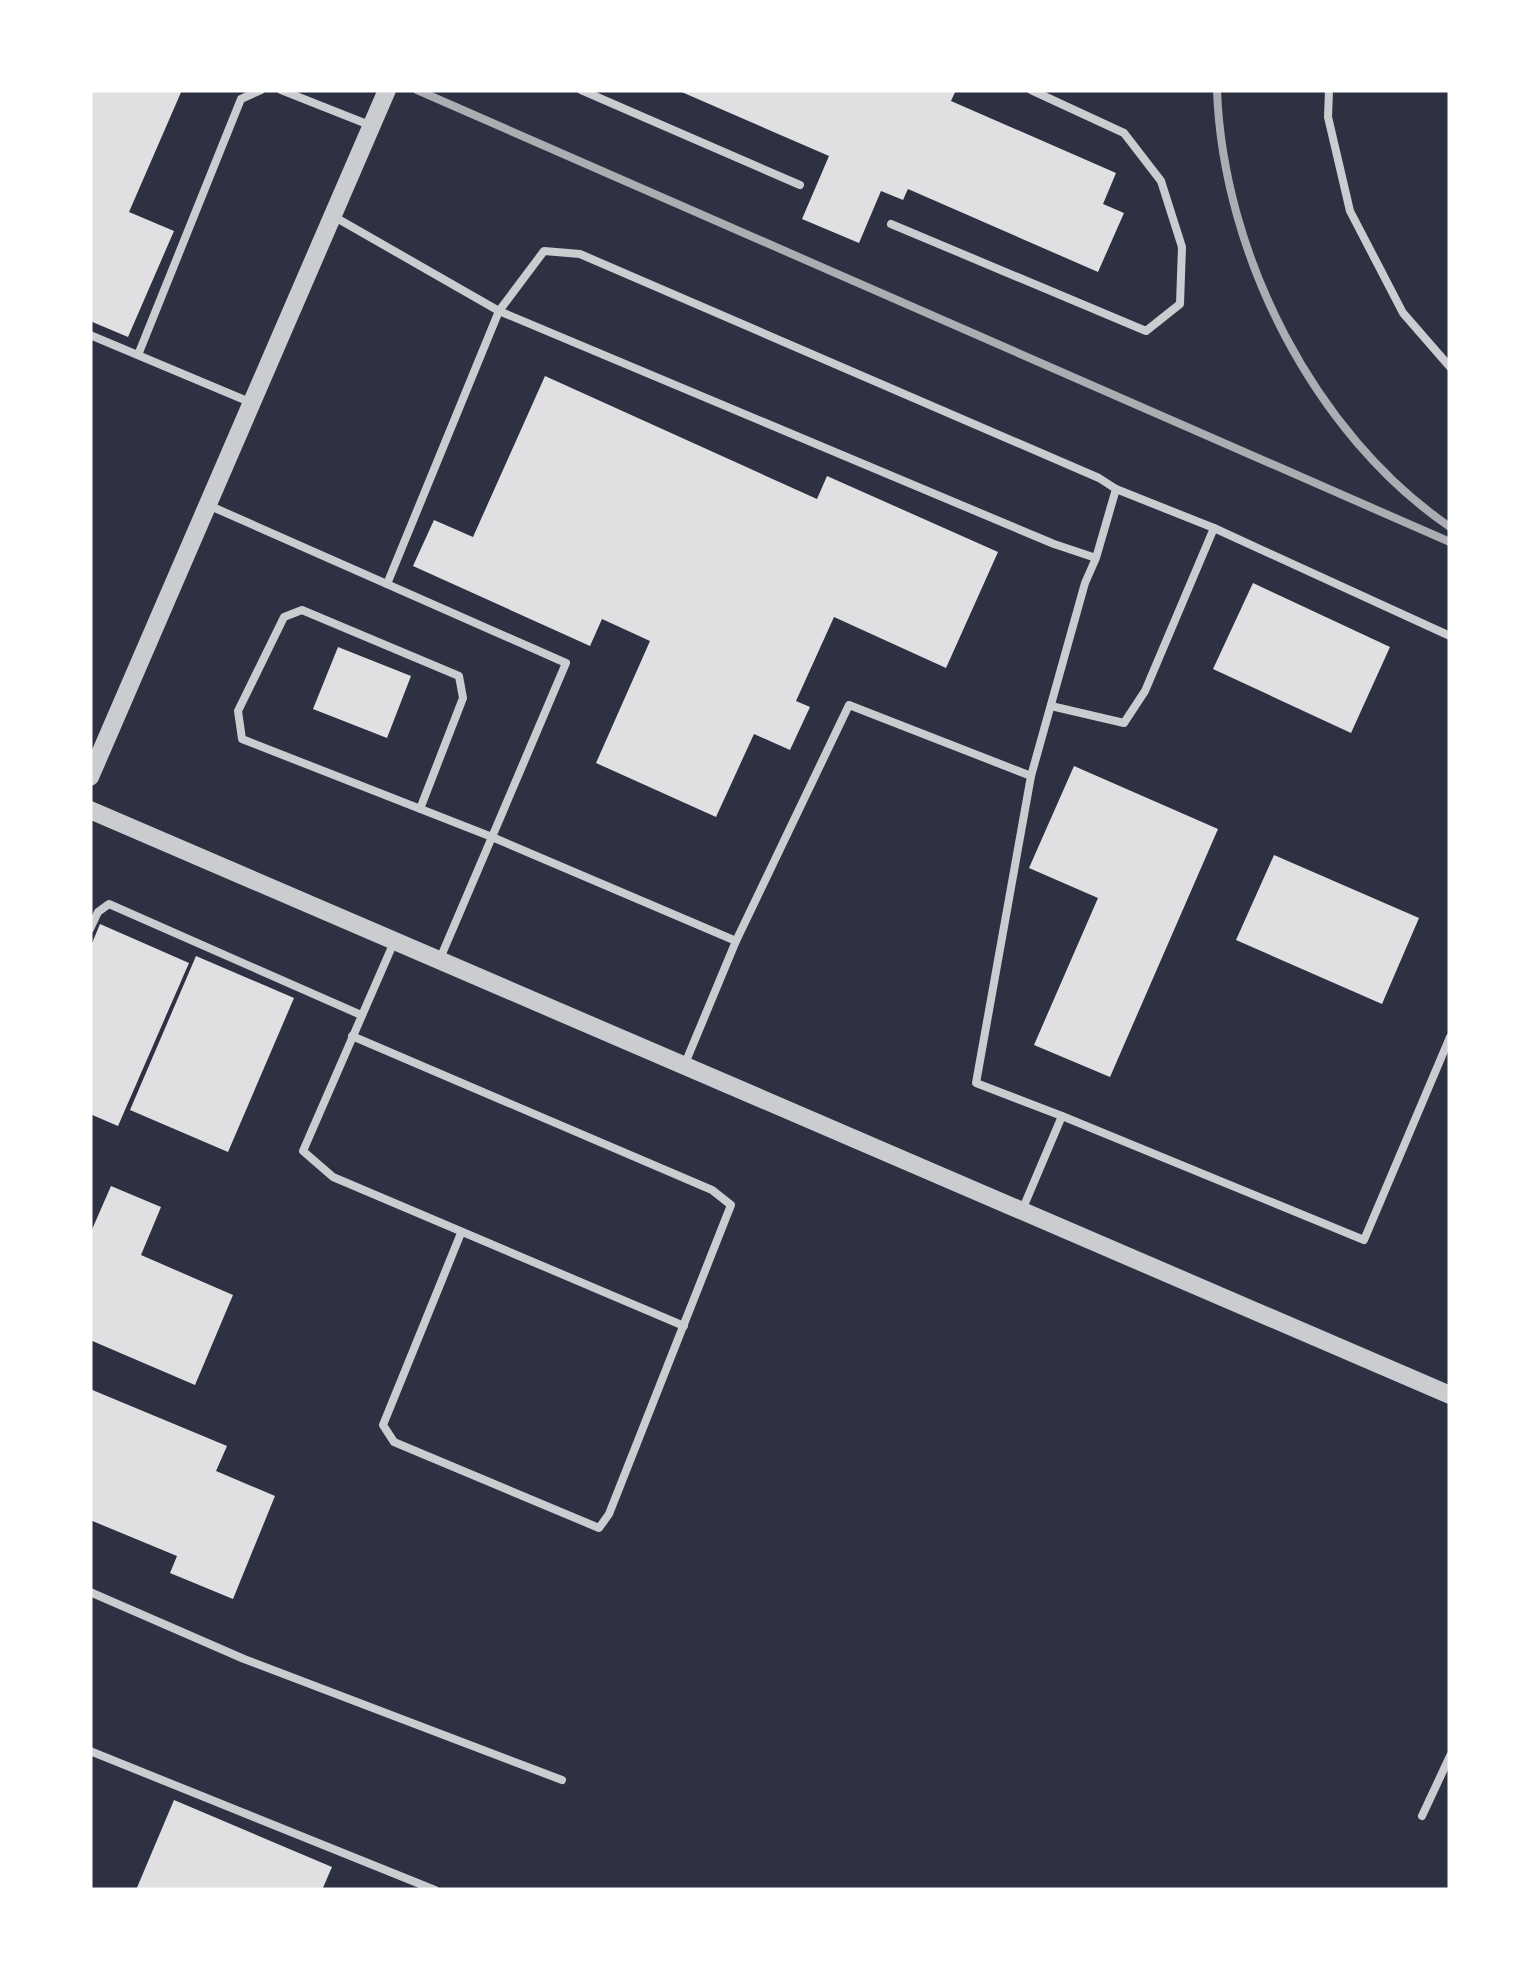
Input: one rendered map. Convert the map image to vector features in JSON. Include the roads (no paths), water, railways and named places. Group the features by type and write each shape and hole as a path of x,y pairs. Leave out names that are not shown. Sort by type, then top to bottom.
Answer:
{"street":[{"path":"90,777 387,90"},
{"path":"90,810 1450,1396"}],"lane":[{"path":"138,355 242,98 262,90"},
{"path":"282,90 372,126"},
{"path":"581,90 800,185"},
{"path":"891,224 1146,331 1180,304 1182,248 1161,181 1124,134 1030,90"},
{"path":"1329,90 1328,117 1350,212 1404,313 1450,367"},
{"path":"333,216 499,311 1054,544 1096,558"},
{"path":"387,584 499,311 544,251 580,254 1099,478 1116,489 1214,528 1450,636"},
{"path":"90,335 252,403"},
{"path":"1116,489 1085,583 1032,776 976,1083 1364,1240 1450,1037"},
{"path":"208,505 566,663 439,961"},
{"path":"1051,706 1124,723 1145,691 1214,528"},
{"path":"420,809 463,698 458,676 302,610 284,617 238,711 242,739 736,941"},
{"path":"684,1066 736,941 849,706 1032,776"},
{"path":"90,930 98,912 109,904 361,1015"},
{"path":"394,942 303,1150 333,1176 684,1326"},
{"path":"352,1036 712,1190 731,1205 609,1514 599,1528 394,1442 383,1424 461,1233"},
{"path":"1022,1211 1062,1116"},
{"path":"90,1592 244,1658 562,1780"},
{"path":"90,1751 435,1890"},
{"path":"1422,1816 1450,1756"}],"railway":[{"path":"417,90 1450,542"},
{"path":"1217,90 1223,152 1237,214 1258,276 1285,335 1318,391 1357,443 1401,488 1450,527"}]}
